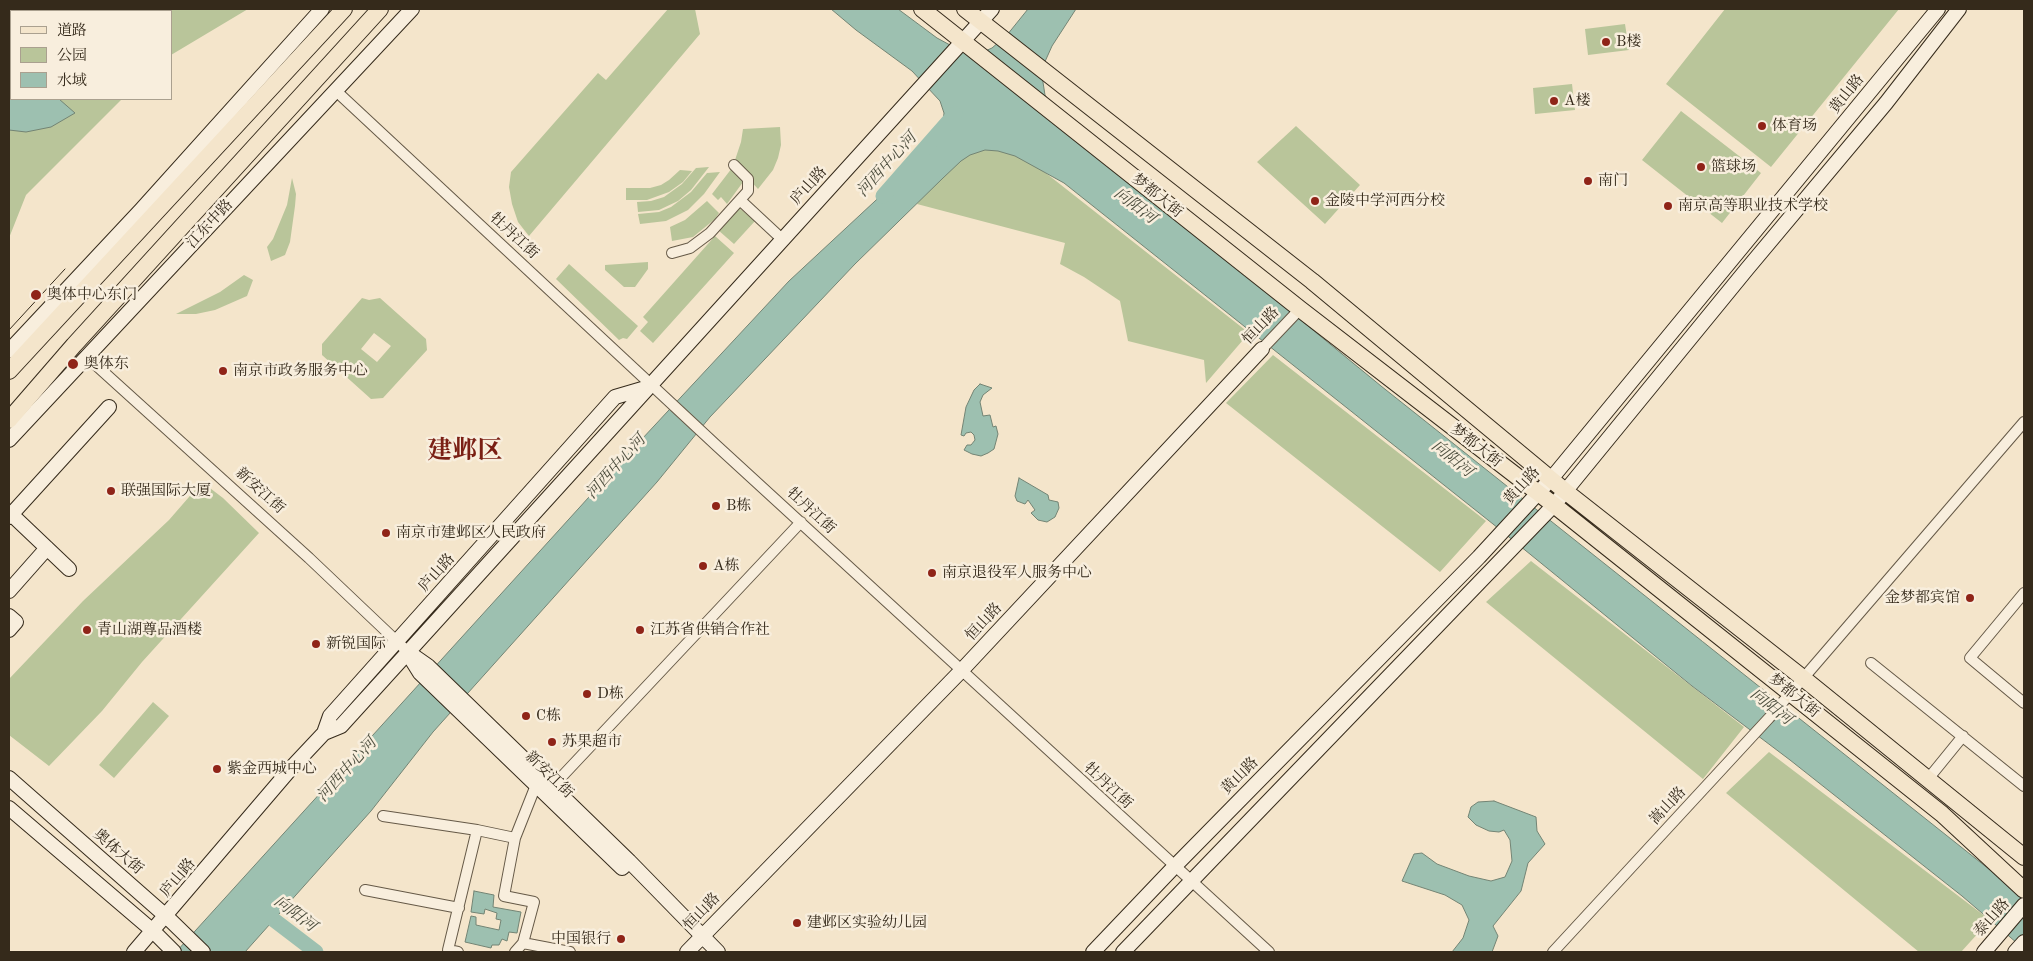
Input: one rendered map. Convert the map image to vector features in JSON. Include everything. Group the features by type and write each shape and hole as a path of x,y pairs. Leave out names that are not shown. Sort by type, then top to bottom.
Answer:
{"main road":[{"path":"9,351 141,210 322,9"},
{"path":"9,372 344,9"},
{"name":"江东中路","path":"9,420 74,345 380,9"},
{"name":"江东中路","path":"9,440 412,9"},
{"name":"梦都大街","path":"922,9 1300,309 1554,505 1942,814 2024,890"},
{"name":"梦都大街","path":"965,9 1312,281 1565,491 1803,678 2024,857"},
{"name":"庐山路","path":"324,733 341,726 652,385 950,53 967,44 985,25 992,9"},
{"name":"黄山路","path":"1093,952 1516,518 1551,479 1938,9"},
{"path":"1122,952 1554,505 1886,103 1959,9"},
{"name":"恒山路","path":"688,952 961,671 1262,348"},
{"name":"庐山路","path":"134,952 167,916 293,766 324,733 330,716 616,397 652,385"},
{"path":"69,569 9,515 110,407"},
{"path":"9,591 47,548"},
{"path":"9,616 16,622 9,630"},
{"name":"新安江街","path":"408,652 536,785 622,868 629,861"},
{"name":"新安江街","path":"468,713 552,787 629,861 718,952"},
{"name":"奥体大街","path":"9,778 167,916 203,952"},
{"path":"9,808 153,931 174,952"},
{"name":"泰山路","path":"1984,952 2021,909"}],"street":[{"name":"牡丹江街","path":"336,90 961,671 1269,952"},
{"path":"672,253 690,248 710,233 748,191 748,179 734,165"},
{"path":"740,200 782,240"},
{"name":"恒山路","path":"1262,348 1300,309"},
{"name":"新安江街","path":"87,357 309,558 408,652"},
{"name":"嵩山路","path":"1553,952 1769,718 2024,422"},
{"path":"552,787 801,522"},
{"path":"2024,593 1970,658 2024,703"},
{"path":"1871,663 2024,786"},
{"path":"1928,779 1963,736"},
{"path":"515,952 523,943 534,902 504,896 515,838 536,785"},
{"path":"383,816 477,830 515,838"},
{"path":"458,952 448,950 477,830"},
{"path":"365,890 458,908"},
{"path":"523,943 570,952"}],"green space":[{"path":"9,9 248,9 172,54 172,10 10,10 10,100 121,100 26,195 9,238"},
{"path":"668,9 695,9 700,34 529,236 518,222 512,204 509,187 511,172 598,73 606,80"},
{"name":"体育场","path":"1725,9 1899,9 1771,167 1666,84"},
{"path":"1625,24 1629,50 1588,55 1585,29"},
{"path":"1572,84 1575,110 1535,114 1533,88"},
{"name":"篮球场","path":"1681,111 1761,173 1722,223 1642,160"},
{"path":"1296,126 1360,185 1325,224 1257,162"},
{"path":"780,127 781,145 778,158 773,170 758,189 734,163 743,129"},
{"path":"995,133 1249,333 1206,383 1204,360 1128,341 1120,301 1084,277 1060,264 1065,243 917,204 967,135"},
{"path":"709,167 691,190 678,201 659,210 638,212 637,202 651,201 664,197 682,184 696,168"},
{"path":"732,168 743,182 727,204 721,197 718,200 712,194"},
{"path":"680,170 692,171 683,182 669,192 647,200 626,200 626,188 650,188 661,185"},
{"path":"720,172 704,194 688,210 666,221 640,224 638,214 659,212 671,207 691,192 707,173"},
{"path":"292,178 296,194 290,242 285,255 271,261 267,247 273,239 287,205"},
{"path":"707,201 719,213 715,219 693,237 672,241 670,227 685,220"},
{"path":"738,207 755,221 734,244 718,230"},
{"path":"715,236 734,253 653,343 640,331 648,322 643,317"},
{"path":"648,262 648,269 635,287 624,287 605,270 605,265"},
{"path":"569,264 638,326 627,339 619,340 556,279"},
{"path":"244,275 253,280 247,296 215,310 196,314 176,314 220,292"},
{"path":"362,298 369,300 380,298 426,339 427,350 383,398 371,399 322,355 322,344","holes":["374,333 391,346 377,362 361,349"]},
{"path":"1273,355 1486,521 1440,572 1226,403"},
{"path":"202,482 223,498 259,533 142,662 102,711 49,766 9,735 9,679 83,601 169,520"},
{"path":"1531,561 1744,727 1703,779 1486,602"},
{"path":"153,702 169,716 114,778 99,765"},
{"path":"1769,752 1990,920 1961,952 1919,952 1726,793"}],"water":[{"path":"831,9 898,9 937,38 963,52 976,55 992,48 1007,35 1028,9 1076,9 1052,46 1043,66 1042,76 1045,95 1060,122 1381,386 2024,897 2024,949 1962,896 1790,760 1692,686 1493,524 1064,183 1015,156 998,151 985,150 970,155 961,161 943,178 855,264 710,417 657,482 433,732 371,811 245,952 176,952 628,454 789,281 931,149 942,133 944,113 940,101 912,71"},
{"path":"9,60 10,100 60,100 75,113 51,127 26,132 9,130"},
{"path":"980,384 992,388 983,395 980,402 983,416 990,415 993,427 996,426 998,434 994,449 981,456 964,450 967,445 971,445 975,440 974,435 971,432 966,433 964,436 961,435 966,407 974,390"},
{"path":"1019,478 1048,495 1049,500 1058,502 1059,508 1055,517 1047,522 1038,520 1031,513 1035,510 1028,500 1025,504 1017,501 1015,496"},
{"path":"1494,801 1536,817 1537,831 1545,844 1528,863 1521,891 1493,926 1498,936 1492,952 1452,952 1463,938 1469,920 1462,905 1445,895 1402,881 1414,854 1422,853 1437,864 1469,876 1491,881 1505,877 1512,861 1510,840 1504,830 1499,832 1489,831 1476,825 1468,817 1471,807 1478,802"},
{"path":"474,891 494,895 493,907 521,912 517,933 509,932 507,941 502,939 499,945 492,945 491,948 465,942 471,916 476,917 476,925 499,930 501,920 496,919 497,913 485,909 484,914 471,912"}],"waterway":[{"name":"河西中心河","path":"883,196 955,114"},
{"name":"向阳河","path":"257,907 316,952"}],"tram line":[{"path":"9,330 65,269"}],"place":[{"name":"B楼","path":"1606,42"},
{"name":"A楼","path":"1554,101"},
{"name":"体育场","path":"1762,126"},
{"name":"篮球场","path":"1701,167"},
{"name":"南门","path":"1588,181"},
{"name":"金陵中学河西分校","path":"1315,201"},
{"name":"南京高等职业技术学校","path":"1668,206"},
{"name":"奥体中心东门","path":"36,295"},
{"name":"奥体东","path":"73,364"},
{"name":"南京市政务服务中心","path":"223,371"},
{"name":"联强国际大厦","path":"111,491"},
{"name":"B栋","path":"716,506"},
{"name":"南京市建邺区人民政府","path":"386,533"},
{"name":"A栋","path":"703,566"},
{"name":"南京退役军人服务中心","path":"932,573"},
{"name":"金梦都宾馆","path":"1970,598"},
{"name":"青山湖尊品酒楼","path":"87,630"},
{"name":"江苏省供销合作社","path":"640,630"},
{"name":"新锐国际","path":"316,644"},
{"name":"D栋","path":"587,694"},
{"name":"C栋","path":"526,716"},
{"name":"苏果超市","path":"552,742"},
{"name":"紫金西城中心","path":"217,769"},
{"name":"建邺区实验幼儿园","path":"797,923"},
{"name":"中国银行","path":"621,939"}],"district":[{"name":"建邺区","path":"465,451"}]}
